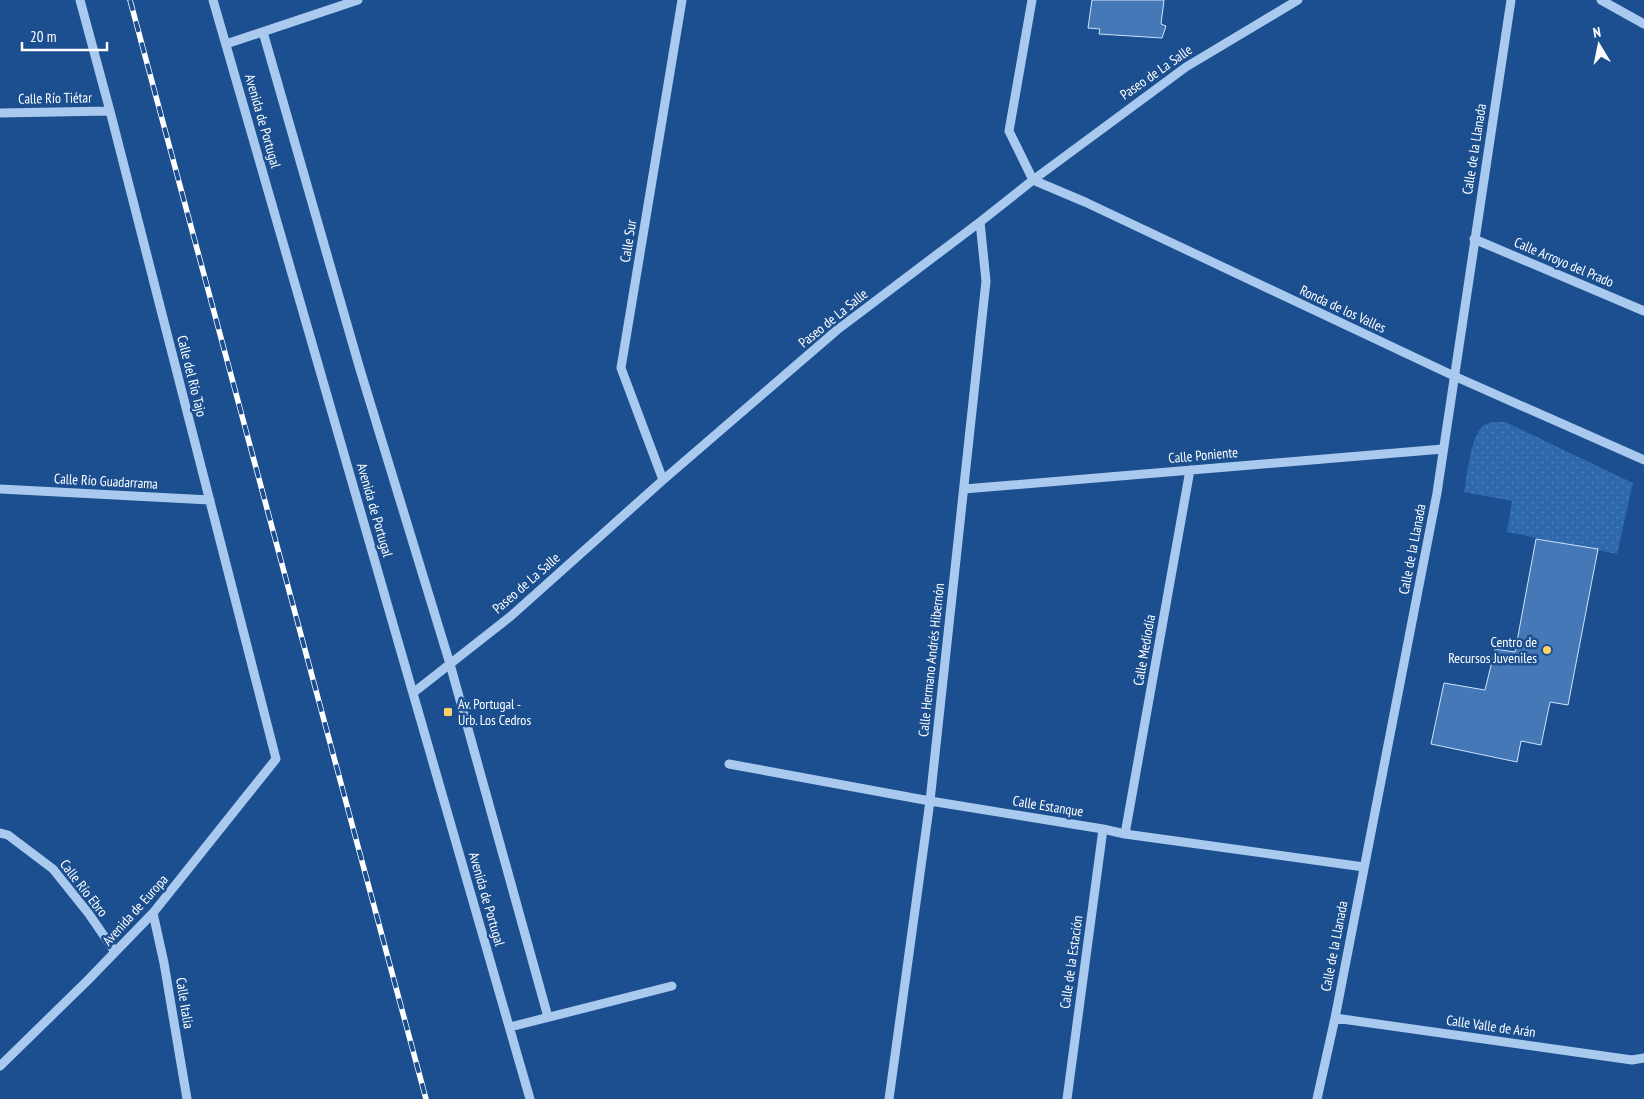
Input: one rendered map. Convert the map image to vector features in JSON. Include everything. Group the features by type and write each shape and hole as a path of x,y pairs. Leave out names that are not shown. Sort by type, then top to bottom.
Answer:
{"street":[{"name":"Calle del Río Tajo","path":"80,0 276,759"},
{"name":"Avenida de Portugal","path":"213,0 530,1099"},
{"path":"226,44 358,0"},
{"name":"Calle Sur","path":"663,480 621,368 682,0"},
{"path":"1032,0 1009,131 1033,180"},
{"name":"Paseo de La Salle","path":"413,693 511,616 663,480 838,330 1033,180 1186,66 1298,0"},
{"name":"Calle de la Llanada","path":"1317,1099 1335,1018 1437,493 1511,0"},
{"path":"1601,0 1644,24"},
{"path":"263,32 359,366 450,664 548,1017"},
{"name":"Calle Río Tiétar","path":"0,112 110,111"},
{"name":"Ronda de los Valles","path":"1033,180 1084,202 1454,376 1644,460"},
{"name":"Calle Hermano Andrés Hibernón","path":"889,1099 930,801 986,281 980,222"},
{"name":"Calle Arroyo del Prado","path":"1474,239 1644,311"},
{"name":"Calle Poniente","path":"964,489 1444,449"},
{"name":"Calle Mediodía","path":"1125,834 1190,470"},
{"name":"Calle Río Guadarrama","path":"0,489 210,500"},
{"name":"Avenida de Europa","path":"0,1066 154,913 276,759"},
{"name":"Calle Estanque","path":"729,764 1125,834 1364,867"},
{"name":"Calle de la Estación","path":"1066,1099 1103,829"},
{"name":"Calle Río Ebro","path":"0,833 8,835 53,868 89,914 115,952"},
{"name":"Calle Italia","path":"154,913 187,1099"},
{"path":"510,1027 672,986"},
{"name":"Calle Valle de Arán","path":"1335,1018 1632,1060 1644,1058"}],"shaded area":[{"path":"1494,422 1505,422 1633,483 1617,554 1507,532 1512,501 1464,492 1472,449 1477,434 1483,426"}],"building":[{"path":"1092,0 1164,0 1161,24 1166,26 1162,38 1099,34 1100,29 1088,28"},
{"name":"Centro de Recursos Juveniles","path":"1536,539 1598,549 1568,705 1550,702 1541,745 1521,741 1517,762 1431,744 1444,683 1485,690 1495,649 1515,652"}],"railway":[{"path":"130,0 426,1099"}],"place":[{"name":"Centro de Recursos Juveniles","path":"1547,650"},
{"name":"Av. Portugal - Urb. Los Cedros","path":"448,712"}]}
